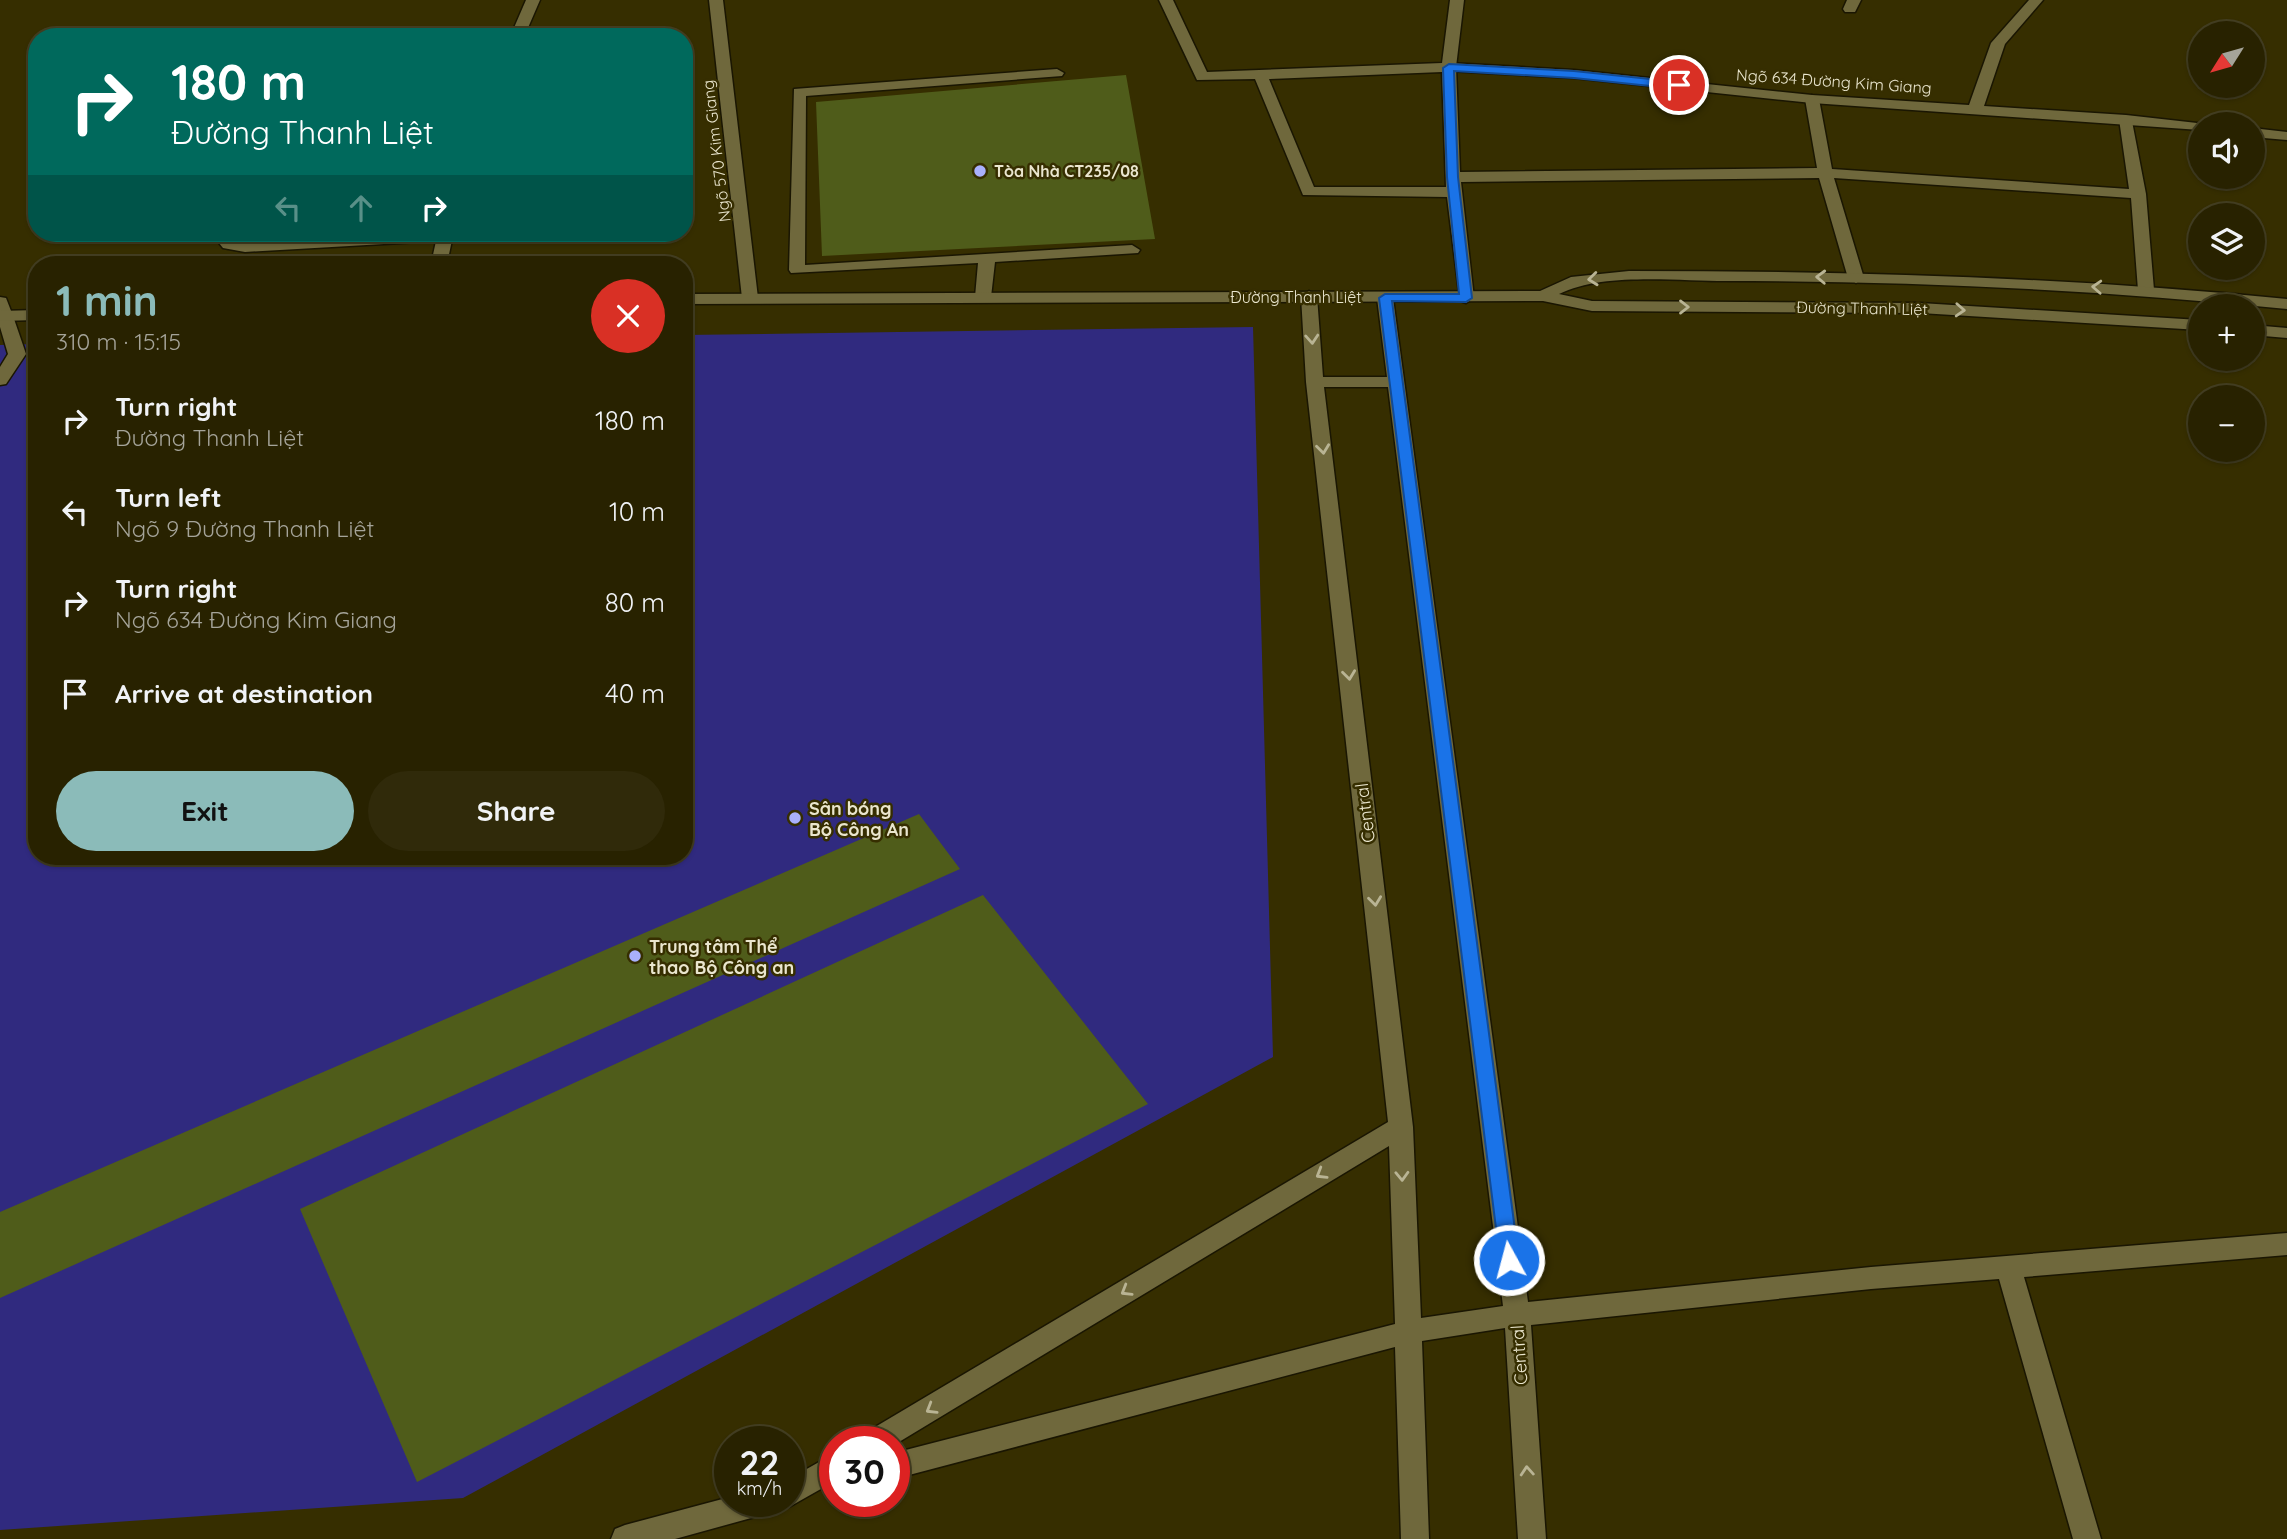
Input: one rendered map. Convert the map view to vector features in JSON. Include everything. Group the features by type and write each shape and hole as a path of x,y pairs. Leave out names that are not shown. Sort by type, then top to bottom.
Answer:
{"street":[{"path":"521,28 533,0"},
{"name":"Ngõ 570 Kim Giang","path":"716,0 750,298"},
{"name":"Ngõ 634 Đường Kim Giang","path":"1166,0 1202,78 1449,68 1574,74 1812,99 2126,118 2188,125"},
{"path":"1457,0 1449,68 1453,184 1466,298"},
{"path":"1975,109 1998,43 2036,0"},
{"path":"1057,73 799,92 797,270 1132,250"},
{"path":"1260,74 1308,192 1453,184 1825,173 2137,194"},
{"path":"1812,99 1825,173 1857,278"},
{"path":"2126,118 2137,194 2146,290"},
{"path":"2265,133 2287,135"},
{"path":"226,242 229,245 245,247 328,242"},
{"path":"983,297 987,258"},
{"path":"1543,296 1571,282 1629,276 1857,278 2146,290 2287,304"},
{"name":"Central","path":"1309,296 1315,382 1401,1127 1415,1539"},
{"name":"Đường Thanh Liệt","path":"693,299 1543,296 1592,306 1920,308 2188,325"},
{"name":"Central","path":"1385,298 1517,1315 1532,1539"},
{"path":"0,380 17,354 2,311 28,314"},
{"path":"2265,331 2287,333"},
{"path":"1315,382 1396,382"},
{"path":"902,1426 1401,1127"},
{"path":"910,1462 1407,1332 1517,1315 2008,1266 2287,1244"},
{"path":"2008,1266 2087,1539"},
{"path":"625,1539 714,1515"}],"shaded area":[{"name":"Trung tâm Thể thao Bộ Công an","path":"1253,327 1273,1057 463,1498 0,1530 0,345 28,344 28,865 693,865 693,335"}],"building":[{"name":"Tòa Nhà CT235/08","path":"1126,75 1155,239 822,256 816,102"},
{"path":"919,814 960,869 0,1298 0,1212"},
{"path":"983,895 1148,1104 417,1482 300,1209"}],"place":[{"name":"Tòa Nhà CT235/08","path":"980,171"},
{"name":"Sân bóng Bộ Công An","path":"795,818"},
{"name":"Trung tâm Thể thao Bộ Công an","path":"635,956"}],"route":[{"path":"1509,1260 1385,298 1466,298 1453,177 1449,68 1574,74 1679,85"}]}
